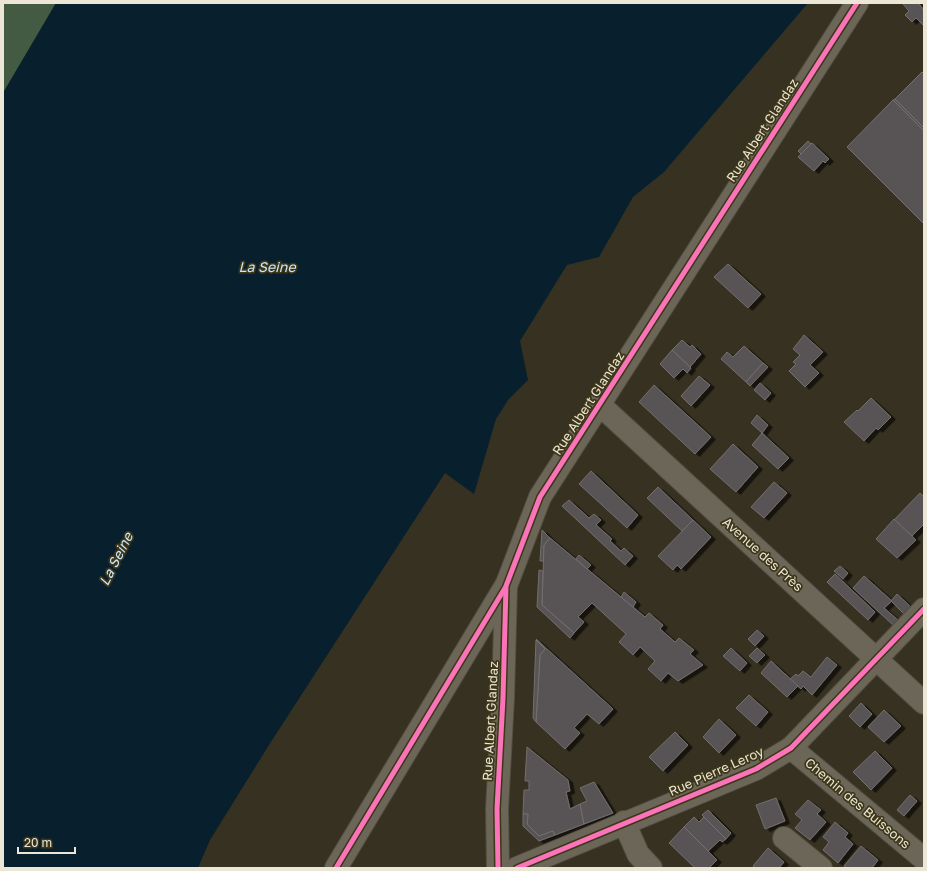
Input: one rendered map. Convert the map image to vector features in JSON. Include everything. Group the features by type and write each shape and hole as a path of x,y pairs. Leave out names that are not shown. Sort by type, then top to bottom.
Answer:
{"street":[{"name":"Rue Albert Glandaz","path":"498,868 497,809 503,698 506,586 540,497 600,406 857,3"},
{"name":"Avenue des Près","path":"600,406 877,658 924,703"},
{"path":"336,868 506,586"},
{"name":"Rue Pierre Leroy","path":"516,868 624,822 756,769 791,748 924,609"},
{"name":"Chemin des Buissons","path":"791,748 924,859"},
{"path":"624,822 638,854 651,868"},
{"path":"784,838 821,868"}],"green space":[{"path":"3,3 56,3 3,93"}],"water":[{"name":"La Seine","path":"56,3 808,3 664,172 633,197 599,257 567,265 520,341 528,380 508,400 496,419 474,494 445,473 269,745 210,840 198,868 3,868 3,93"}],"building":[{"path":"918,3 924,10 924,26 916,18 912,22 905,15 909,11 903,4"},
{"path":"922,72 924,74 924,128 895,99"},
{"path":"895,99 924,128 924,131 893,100"},
{"path":"893,100 924,131 924,224 847,147"},
{"path":"808,141 811,144 801,154 798,151"},
{"path":"812,143 829,159 825,163 823,161 814,171 798,157"},
{"path":"728,264 761,294 748,308 714,277"},
{"path":"804,335 823,352 810,365 819,373 805,387 789,371 796,364 793,362 800,355 793,349"},
{"path":"682,340 690,347 692,345 701,354 690,367 672,350"},
{"path":"744,346 763,363 746,382 721,359 727,352 733,357"},
{"path":"672,350 691,368 687,373 683,369 674,378 660,364"},
{"path":"763,363 768,367 750,386 746,382"},
{"path":"699,376 710,385 691,406 681,396"},
{"path":"760,383 771,393 765,400 754,390"},
{"path":"654,385 711,437 695,454 639,402"},
{"path":"871,398 891,417 878,430 876,428 864,441 844,422"},
{"path":"757,415 768,425 762,433 751,423"},
{"path":"762,433 789,458 778,469 752,445"},
{"path":"733,444 758,467 736,492 710,469"},
{"path":"591,471 638,515 627,528 579,484"},
{"path":"774,482 787,493 764,518 751,507"},
{"path":"658,487 693,520 682,531 647,498"},
{"path":"920,493 924,497 924,524 912,536 894,520"},
{"path":"569,500 589,518 594,514 601,520 596,525 612,539 610,541 621,551 624,548 633,556 625,565 562,506"},
{"path":"894,519 916,540 897,558 876,539"},
{"path":"693,520 711,537 681,569 677,565 673,570 658,556"},
{"path":"542,530 550,538 544,545 544,561 540,561"},
{"path":"550,538 645,617 649,613 663,625 660,629 675,642 679,638 694,650 690,654 703,665 678,681 668,673 661,681 648,669 655,661 640,647 633,655 619,642 626,634 592,603 578,617 584,622 574,633 542,605 544,545"},
{"path":"579,555 591,565 587,569 576,559"},
{"path":"840,566 848,573 843,579 834,571"},
{"path":"539,570 543,571 542,605 574,633 570,638 537,607"},
{"path":"835,574 875,612 868,620 827,582"},
{"path":"864,576 892,601 884,608 898,620 893,625 853,588"},
{"path":"624,592 636,602 633,607 621,597"},
{"path":"897,594 911,607 904,614 891,601"},
{"path":"757,630 764,636 755,646 748,639"},
{"path":"536,639 613,709 599,724 587,714 574,728 580,733 565,749 536,722 540,655 545,649"},
{"path":"536,640 545,649 540,655 536,722 533,718"},
{"path":"731,648 747,663 740,671 723,656"},
{"path":"757,648 765,655 757,663 749,656"},
{"path":"827,657 837,665 812,695 803,686 801,689 790,679 796,674 798,676 803,671 811,677"},
{"path":"771,661 798,686 787,697 761,673"},
{"path":"749,695 768,712 756,726 736,708"},
{"path":"861,703 872,714 860,727 849,716"},
{"path":"884,710 901,726 884,742 868,727"},
{"path":"719,719 736,735 719,753 703,737"},
{"path":"675,732 688,745 663,771 649,757"},
{"path":"527,747 568,780 570,791 566,792 570,809 580,804 584,824 555,835 553,831 539,836 527,824 528,814 523,814 524,790 529,790 529,781 525,781"},
{"path":"875,751 892,768 871,790 853,772"},
{"path":"594,782 613,813 584,824 580,804 587,801 580,788"},
{"path":"910,795 917,801 904,816 897,810"},
{"path":"776,798 785,821 765,829 756,805"},
{"path":"808,800 821,810 817,814 826,822 810,840 795,828 802,820 795,814"},
{"path":"708,810 731,833 726,839 702,815"},
{"path":"523,814 528,814 527,824 539,836 553,831 555,835 539,841 523,826"},
{"path":"694,817 699,822 704,817 726,839 722,842 720,840 708,851 684,827"},
{"path":"835,822 848,833 845,837 853,844 838,863 823,850 829,842 823,837"},
{"path":"684,827 717,860 709,868 695,868 669,843"},
{"path":"861,846 878,860 872,868 847,868 844,866"},
{"path":"768,848 784,862 779,868 756,868 753,866"}],"cycle path":[{"path":"498,868 497,809 503,698 506,586 540,497 857,3"},
{"path":"336,868 505,588"},
{"path":"517,868 756,769 791,748 924,609"}]}
